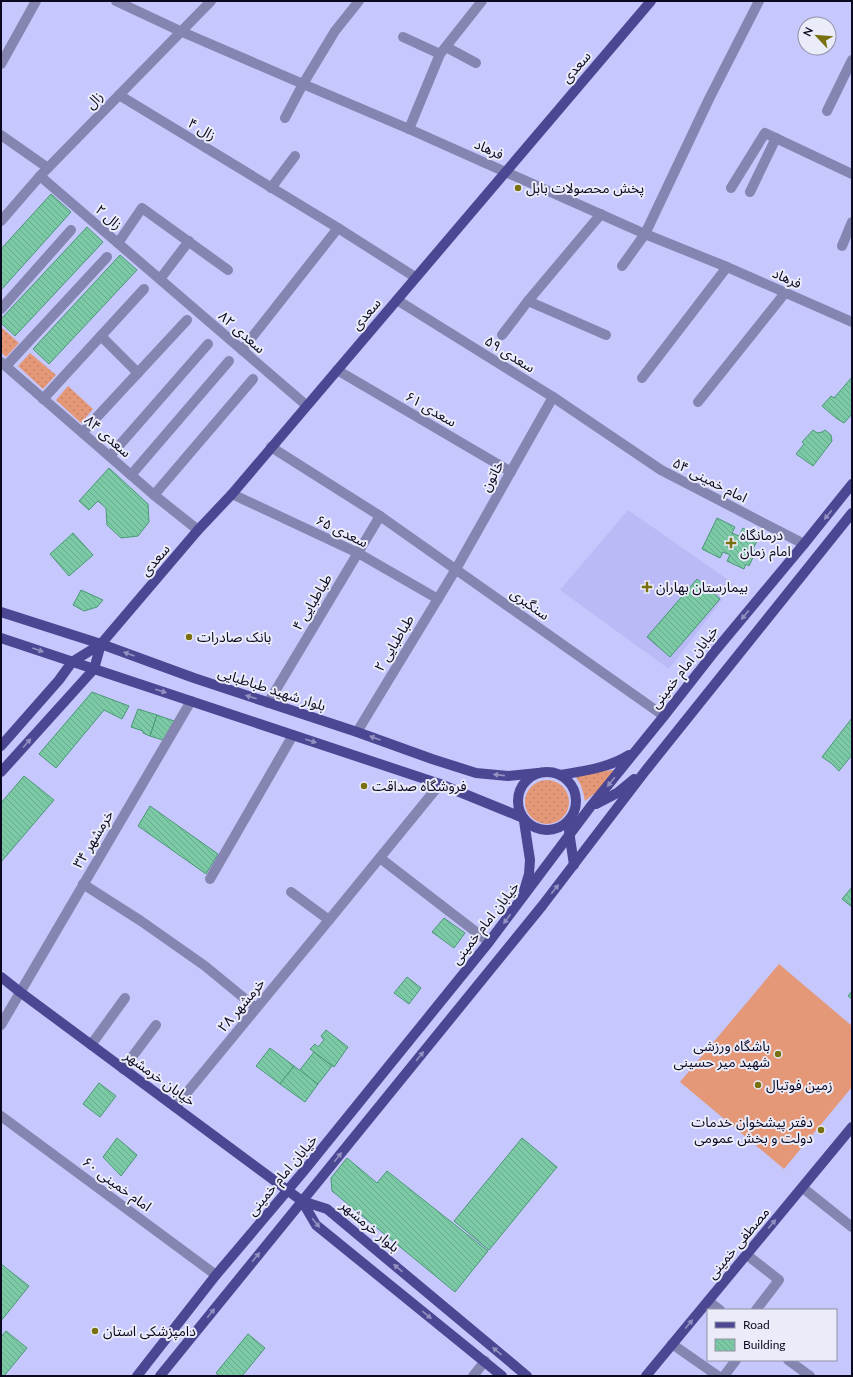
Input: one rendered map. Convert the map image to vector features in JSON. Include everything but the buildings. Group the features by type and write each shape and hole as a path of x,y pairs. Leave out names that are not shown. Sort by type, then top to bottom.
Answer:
{"main road":[{"name":"سعدی","path":"101,644 198,530 232,494 306,405 651,1"},
{"name":"خیابان امام خمینی","path":"137,1376 216,1275 490,942 591,806 664,716 714,651 804,544 852,484"},
{"path":"160,1376 527,924 646,770 852,513"},
{"name":"بلوار شهید طباطبایی","path":"1,612 101,644 194,678 476,773 508,776 538,773"},
{"path":"1,638 440,784 522,819 531,827 540,830 550,831 559,828 567,823 574,814 576,796 573,787 560,775"},
{"path":"1,746 59,680 72,662 101,644"},
{"path":"1,772 94,669 101,644"},
{"path":"522,897 529,874 530,860 522,819 518,807 518,796 521,786 528,778 538,773 545,772 560,775 591,770 621,760 637,749"},
{"path":"574,814 617,793 646,770"},
{"path":"567,823 574,865"},
{"name":"خیابان خرمشهر","path":"1,977 302,1201"},
{"name":"مصطفی خمینی","path":"646,1376 852,1127"},
{"path":"302,1201 316,1225 502,1376"},
{"name":"بلوار خرمشهر","path":"302,1201 327,1209 527,1376"}],"street":[{"path":"1,64 36,1"},
{"name":"فرهاد","path":"116,1 180,31 409,129 645,234 727,267 852,322"},
{"name":"زال","path":"1,221 40,176 180,31 211,1"},
{"path":"285,118 303,84 335,31 359,1"},
{"path":"409,129 443,51 482,1"},
{"path":"622,266 645,234 709,99 759,1"},
{"path":"403,37 476,63"},
{"path":"827,111 852,60"},
{"name":"زال ۴","path":"118,95 338,228 415,277"},
{"path":"731,188 765,133 852,174"},
{"path":"1,135 48,168"},
{"path":"750,192 776,138"},
{"path":"271,188 295,156"},
{"name":"زال ۲","path":"40,176 160,279"},
{"path":"118,243 142,208 228,270"},
{"path":"502,335 528,301 601,214"},
{"path":"842,246 852,222"},
{"path":"242,350 338,228"},
{"path":"1,309 71,230"},
{"path":"160,279 189,241"},
{"path":"3,364 107,257"},
{"path":"642,378 727,267"},
{"name":"سعدی ۸۲","path":"160,279 306,405"},
{"path":"43,399 144,289"},
{"path":"698,402 785,293"},
{"name":"سعدی ۵۹","path":"397,300 553,397 607,434"},
{"path":"528,301 606,335"},
{"path":"83,432 186,320"},
{"path":"101,336 138,373"},
{"path":"110,456 208,344"},
{"path":"131,474 229,361"},
{"name":"سعدی ۸۴","path":"3,364 154,495 198,530"},
{"name":"سعدی ۶۱","path":"337,370 511,472"},
{"path":"154,495 253,379"},
{"name":"خاتون","path":"456,569 553,397"},
{"name":"امام خمینی ۵۴","path":"607,434 661,470 804,544"},
{"name":"سنگبری","path":"271,447 380,516 664,716"},
{"name":"سعدی ۶۵","path":"232,494 358,553 438,599"},
{"name":"طباطبایی ۴","path":"268,703 380,516"},
{"name":"طباطبایی ۲","path":"357,732 456,569"},
{"name":"خرمشهر ۳۴","path":"1,1026 191,701"},
{"path":"210,878 293,735"},
{"name":"خرمشهر ۲۸","path":"175,1107 440,784"},
{"path":"380,858 490,942"},
{"path":"83,884 141,921 205,966 256,1008"},
{"path":"291,892 329,920"},
{"path":"91,1045 125,998"},
{"path":"123,1069 156,1025"},
{"name":"امام خمینی ۶۰","path":"1,1116 216,1275"},
{"path":"803,1188 852,1227"},
{"path":"747,1255 779,1280 757,1309"},
{"path":"708,1302 718,1309"},
{"path":"672,1344 718,1376"},
{"path":"472,1376 485,1361"},
{"path":"724,1376 735,1361"},
{"path":"789,1361 810,1376"}],"shaded area":[{"path":"1,327 19,343 6,357 1,352"},
{"path":"30,353 56,375 43,389 18,366"},
{"path":"68,386 93,409 81,423 56,400"},
{"name":"بیمارستان بهاران","path":"628,510 734,584 669,669 560,590"},
{"path":"614,770 604,786 585,801 582,788 575,776"},
{"path":"547,780 559,784 565,790 569,802 565,814 559,820 547,824 535,820 529,814 525,802 529,790 535,784"},
{"name":"باشگاه ورزشی شهید میر حسینی","path":"779,964 852,1026 852,1087 784,1169 680,1082"}],"place":[{"name":"پخش محصولات بابل","path":"518,188"},
{"name":"درمانگاه امام زمان","path":"731,543"},
{"name":"بیمارستان بهاران","path":"647,587"},
{"name":"بانک صادرات","path":"189,637"},
{"name":"فروشگاه صداقت","path":"364,786"},
{"name":"باشگاه ورزشی شهید میر حسینی","path":"778,1054"},
{"name":"زمین فوتبال","path":"758,1085"},
{"name":"دفتر پیشخوان خدمات دولت و بخش عمومی","path":"821,1130"},
{"name":"دامپزشکی استان","path":"95,1331"}]}
